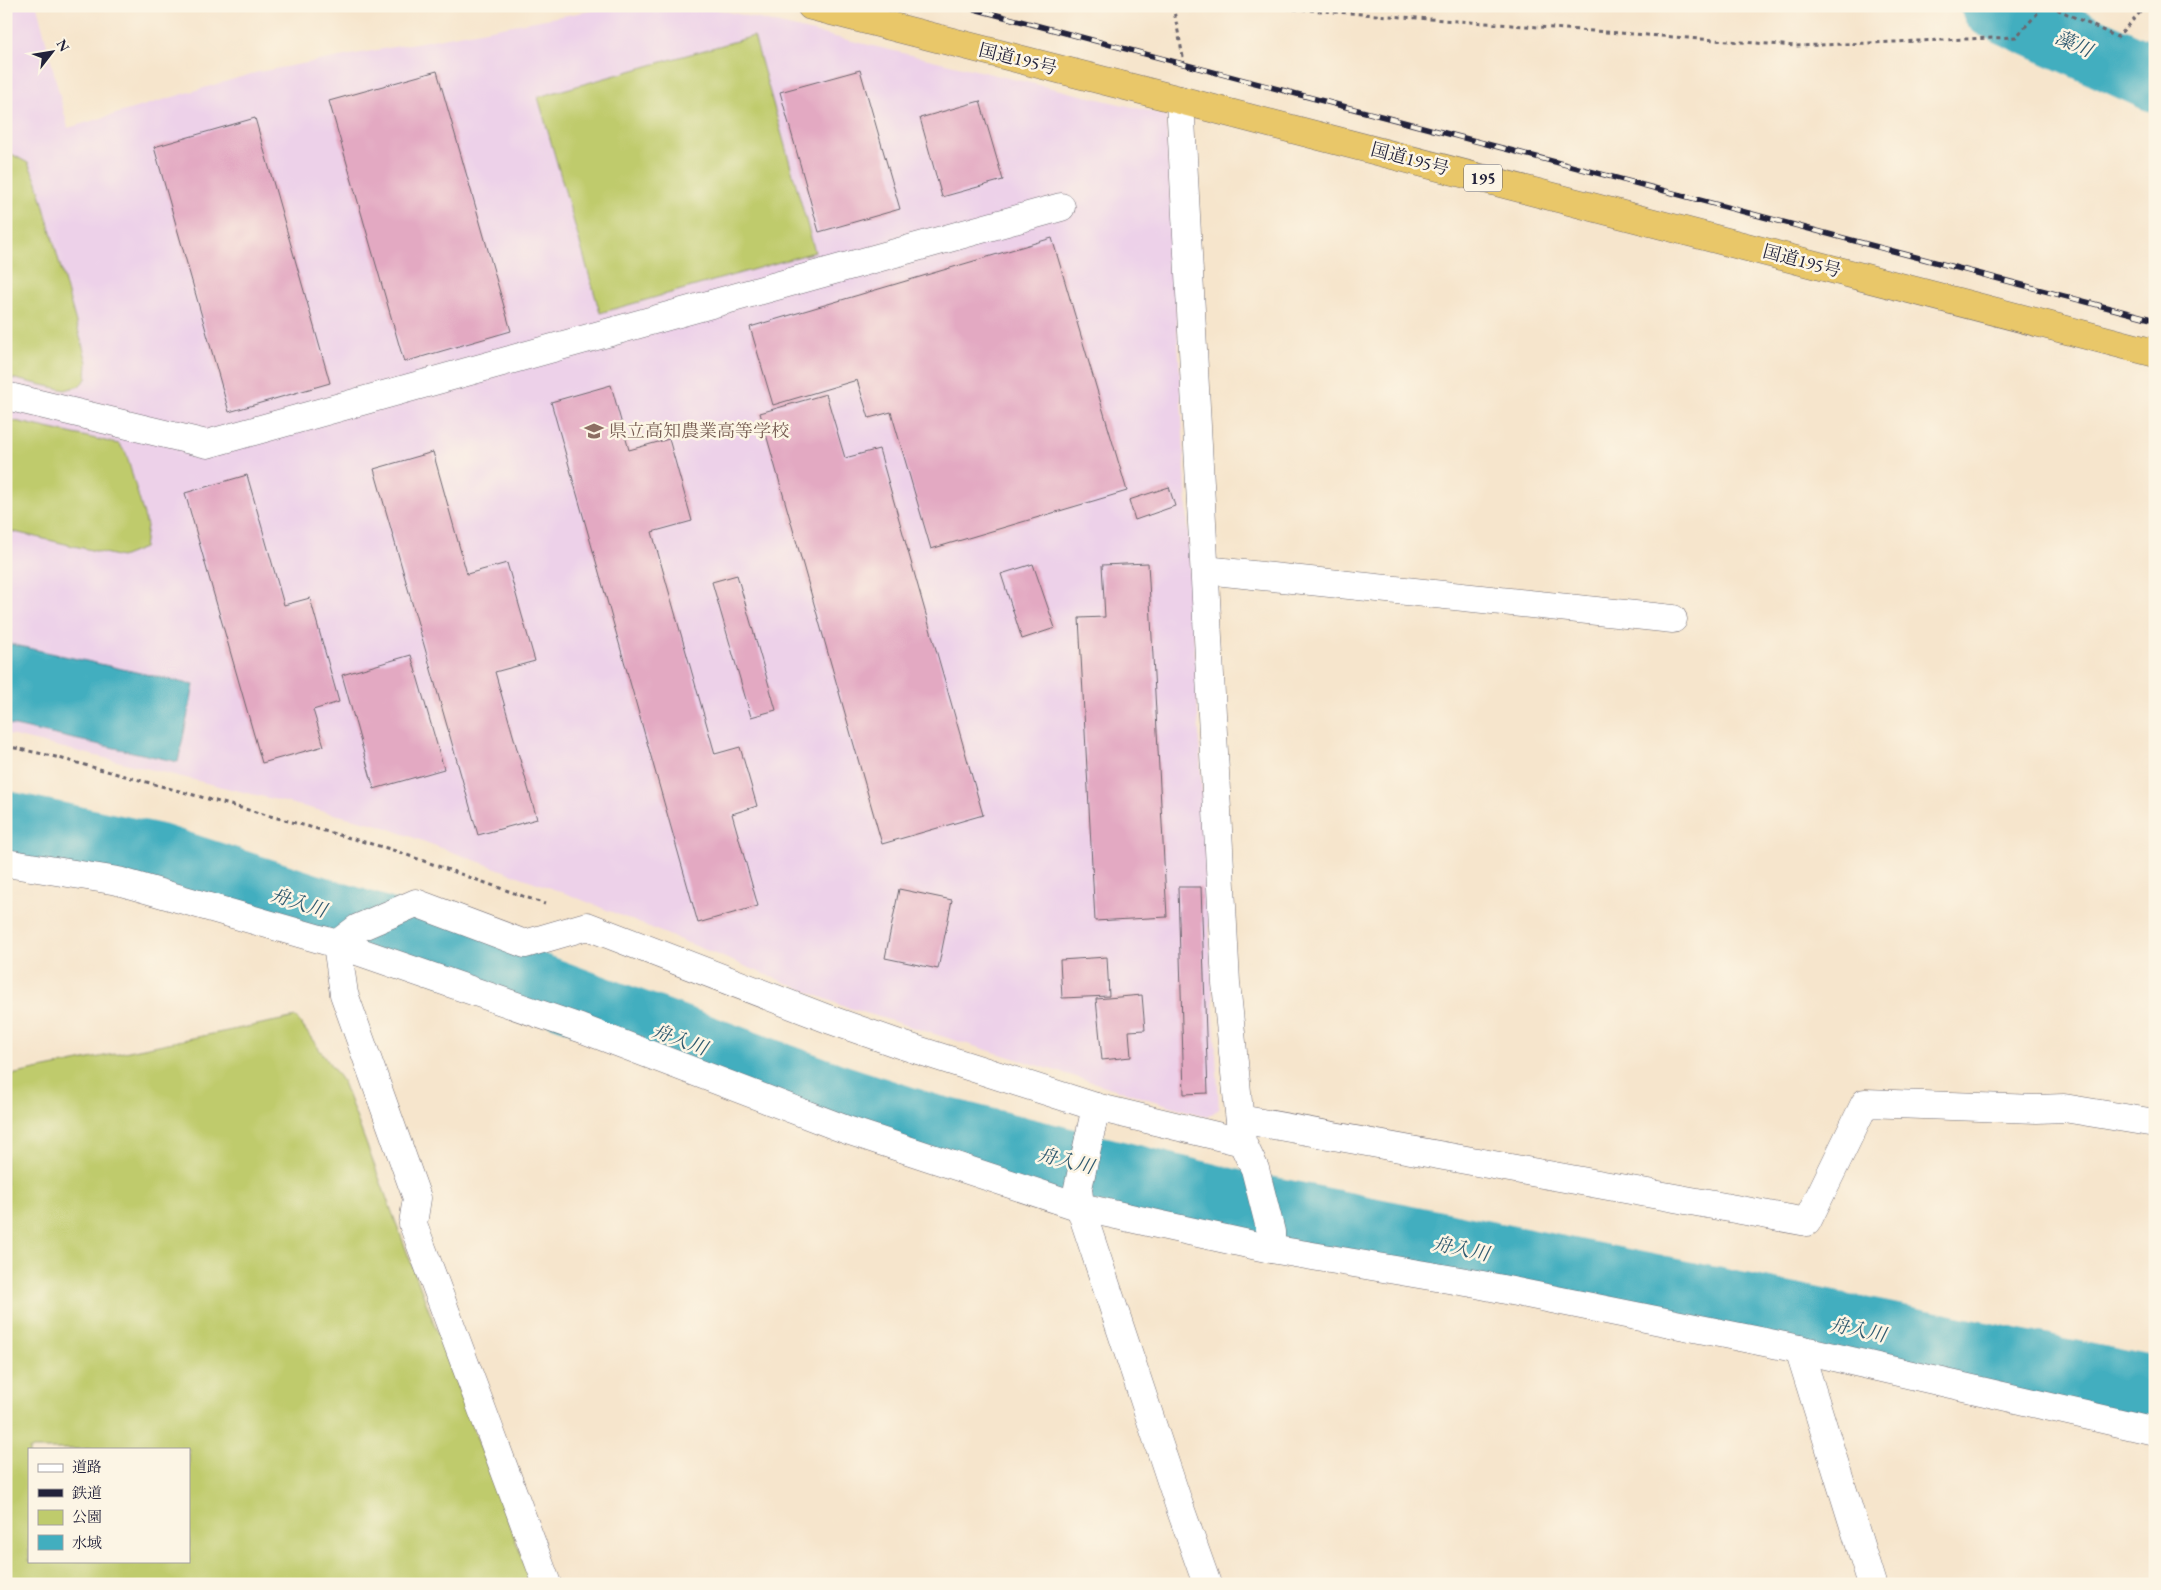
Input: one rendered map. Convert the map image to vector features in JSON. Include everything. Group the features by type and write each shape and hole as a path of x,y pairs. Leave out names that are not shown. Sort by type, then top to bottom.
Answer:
{"highway":[{"name":"国道195号","path":"811,6 2155,353"}],"street":[{"path":"1180,100 1226,983 1241,1130 1255,1169 1271,1240"},
{"path":"6,396 207,444 1062,207"},
{"path":"1205,570 1673,619"},
{"path":"6,863 118,881 337,944 580,1028 847,1130 1079,1197 1472,1283 1799,1349 2155,1431"},
{"path":"337,944 358,928 416,903 525,944 587,926 1094,1118 1241,1130 1807,1222 1865,1103 2037,1109 2064,1108 2155,1123"},
{"path":"337,944 344,994 417,1198 413,1224 547,1584"},
{"path":"1094,1118 1079,1197 1207,1584"},
{"path":"1799,1349 1872,1584"}],"path":[{"path":"1173,6 1185,66 1180,100"},
{"path":"1254,6 1796,46 2016,37 2044,6"},
{"path":"2050,6 2117,37 2146,6"},
{"path":"6,746 52,756 390,849 536,900 587,926"}],"shaded area":[{"name":"県立高知農業高等学校","path":"6,6 37,6 68,128 258,72 616,6 704,6 1166,115 1219,1109 1207,1117 843,1006 570,895 379,825 6,734"}],"green space":[{"path":"754,36 815,252 600,313 538,97"},
{"path":"6,151 28,163 37,182 87,362 86,379 79,386 65,390 6,377"},
{"path":"6,419 119,444 126,453 147,526 144,548 121,557 6,530"},
{"path":"296,1017 343,1082 532,1584 6,1584 6,1076"}],"water":[{"path":"6,643 194,685 178,762 6,724"}],"building":[{"path":"860,70 900,209 819,232 780,92"},
{"path":"437,71 511,331 404,362 329,101"},
{"path":"980,101 1003,180 942,197 920,118"},
{"path":"255,118 330,383 229,412 154,147"},
{"path":"1052,238 1127,491 931,549 891,412 869,418 857,380 773,405 750,327"},
{"path":"611,385 629,450 669,439 692,521 652,532 715,754 740,747 757,806 732,814 758,906 698,923 551,402"},
{"path":"826,394 845,458 879,449 983,815 882,844 760,413"},
{"path":"433,452 467,574 507,563 535,661 495,672 537,819 478,835 374,469"},
{"path":"247,475 284,605 310,598 339,702 313,710 324,746 262,763 185,493"},
{"path":"1169,487 1175,506 1135,520 1129,500"},
{"path":"1148,563 1167,917 1095,921 1079,618 1105,617 1102,565"},
{"path":"1033,564 1055,628 1022,639 1001,574"},
{"path":"737,575 776,710 751,717 712,582"},
{"path":"411,655 444,769 374,789 342,675"},
{"path":"1178,887 1201,887 1208,1093 1184,1094"},
{"path":"899,889 952,900 938,969 885,958"},
{"path":"1107,957 1109,996 1062,998 1060,960"},
{"path":"1142,995 1145,1030 1129,1031 1131,1057 1102,1060 1096,999"}],"waterway":[{"name":"藻川","path":"1994,6 2155,79"},
{"name":"舟入川","path":"6,824 155,856 399,935 829,1094 927,1126 1228,1201 2155,1390"}],"railway":[{"path":"963,6 2155,320"}],"place":[{"name":"県立高知農業高等学校","path":"594,431"}]}
